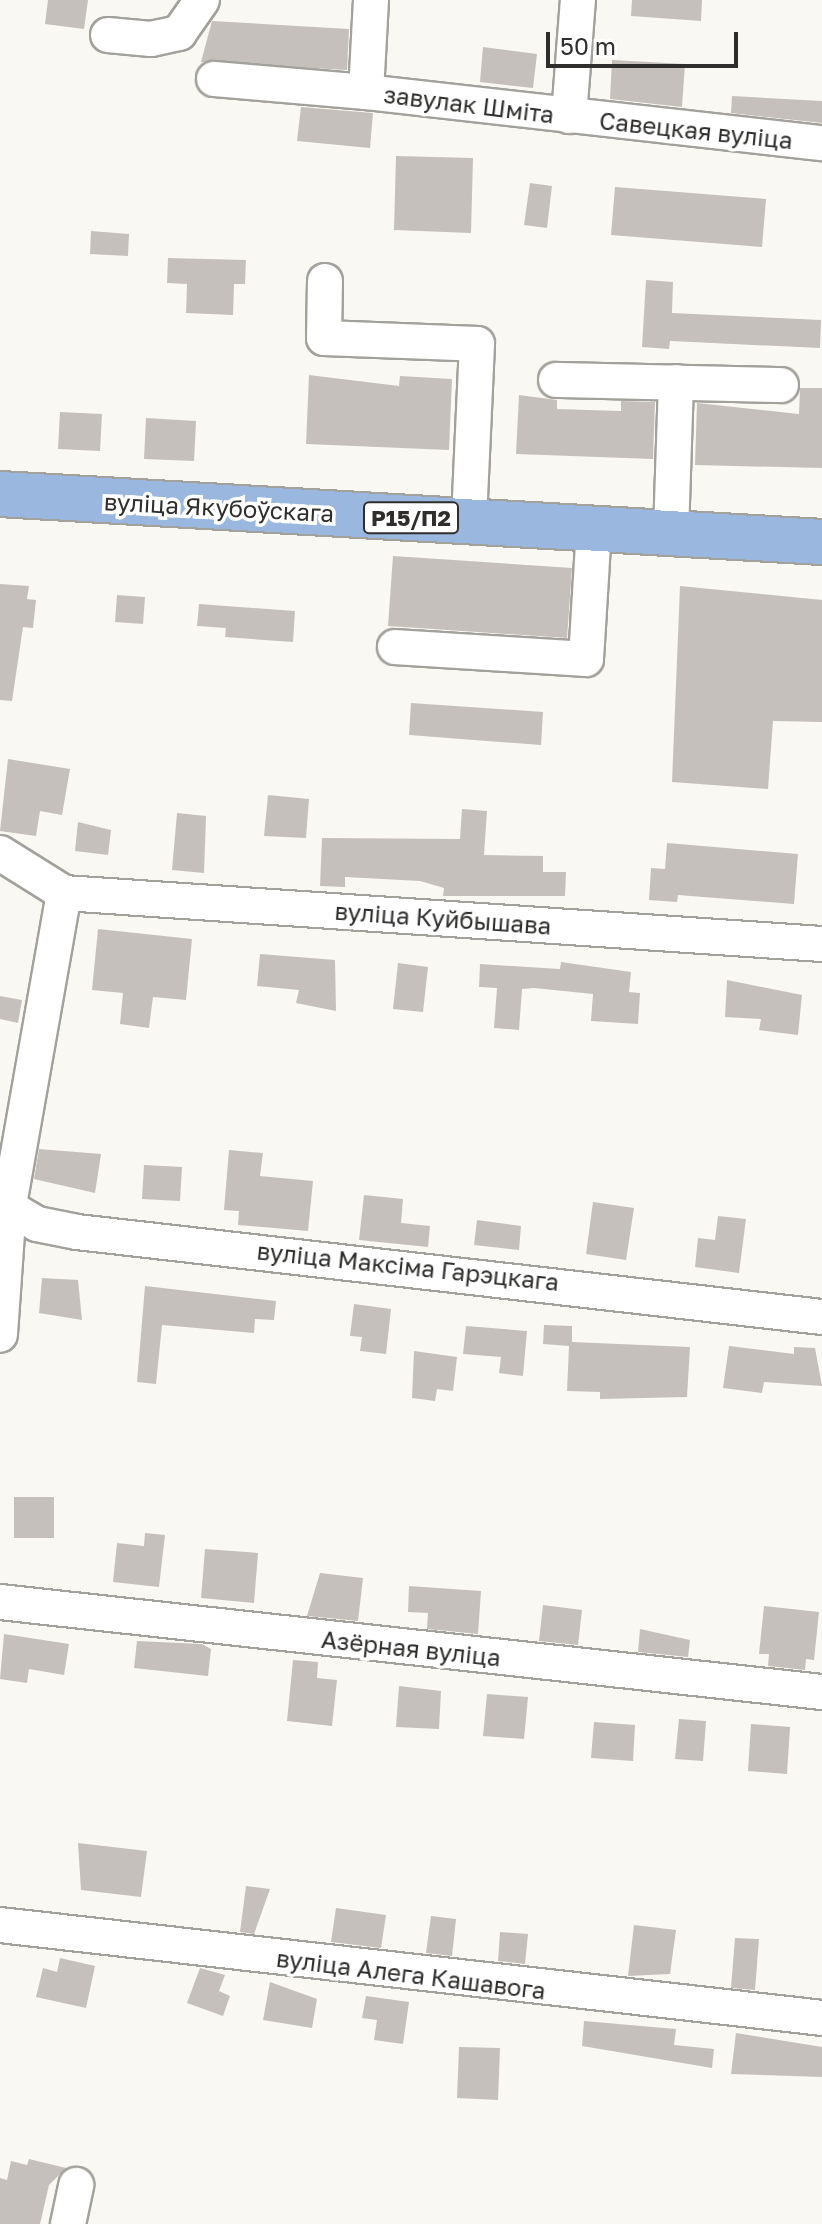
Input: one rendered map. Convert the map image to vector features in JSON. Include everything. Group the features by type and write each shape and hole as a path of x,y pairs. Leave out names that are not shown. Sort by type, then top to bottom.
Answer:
{"main road":[{"name":"вуліца Якубоўскага","path":"0,494 822,542"}],"street":[{"path":"108,35 151,39 179,33 202,0"},
{"name":"завулак Шміта","path":"371,0 366,92 569,116"},
{"path":"569,116 578,0"},
{"path":"214,79 366,92"},
{"name":"Савецкая вуліца","path":"569,116 822,143"},
{"path":"325,281 324,338 477,344 469,521"},
{"path":"556,380 781,385"},
{"path":"671,533 676,382"},
{"path":"395,647 586,659 594,529"},
{"path":"0,853 64,893 5,1204 0,1335"},
{"name":"вуліца Куйбышава","path":"64,893 822,944"},
{"name":"вуліца Максіма Гарэцкага","path":"5,1204 37,1224 77,1232 822,1317"},
{"name":"Азёрная вуліца","path":"0,1602 822,1692"},
{"name":"вуліца Алега Кашавога","path":"0,1925 822,2018"},
{"path":"68,2224 76,2185"}],"building":[{"path":"48,0 88,0 84,29 45,24"},
{"path":"632,0 702,0 701,21 631,16"},
{"path":"212,21 349,29 347,70 201,62"},
{"path":"483,47 537,54 533,88 480,82"},
{"path":"612,60 685,64 682,107 610,99"},
{"path":"732,96 822,101 822,123 731,113"},
{"path":"301,107 373,113 370,148 297,141"},
{"path":"396,156 473,158 471,233 394,230"},
{"path":"530,183 552,186 547,228 524,225"},
{"path":"615,187 766,199 762,247 611,235"},
{"path":"91,231 129,234 128,256 90,254"},
{"path":"168,258 246,260 245,284 234,284 233,315 186,313 187,284 167,283"},
{"path":"646,280 673,282 672,313 821,320 820,348 670,341 669,349 642,347"},
{"path":"309,375 399,386 400,376 452,379 449,450 306,444"},
{"path":"800,388 822,388 822,468 695,465 697,403 799,414"},
{"path":"519,395 557,400 557,409 621,411 621,401 655,402 653,459 516,454"},
{"path":"60,412 102,414 100,451 58,449"},
{"path":"146,418 196,421 194,461 144,459"},
{"path":"393,556 572,568 567,638 388,626"},
{"path":"0,584 29,586 27,599 36,600 33,628 23,627 12,701 0,700"},
{"path":"680,586 822,600 822,722 773,721 768,789 672,782"},
{"path":"117,595 145,597 143,624 115,622"},
{"path":"199,604 295,611 293,642 225,637 226,628 197,626"},
{"path":"411,703 543,712 541,745 409,735"},
{"path":"8,759 70,769 62,815 40,811 36,836 0,831"},
{"path":"268,795 309,799 306,838 264,836"},
{"path":"462,809 487,811 484,855 543,856 543,872 566,872 565,896 443,896 444,888 420,881 345,877 345,887 320,886 322,838 460,839"},
{"path":"177,813 206,816 204,873 172,870"},
{"path":"78,822 111,830 108,855 75,851"},
{"path":"667,843 798,854 794,904 678,895 677,902 649,900 651,868 665,869"},
{"path":"98,929 192,939 186,1000 153,997 149,1028 120,1024 123,993 92,990"},
{"path":"260,954 335,960 336,1011 296,1003 299,990 257,986"},
{"path":"561,962 631,972 629,992 640,993 638,1024 591,1021 593,994 534,988 522,989 519,1030 494,1028 497,988 479,987 480,964 560,969"},
{"path":"398,963 428,967 423,1012 393,1009"},
{"path":"727,980 802,995 798,1035 759,1030 761,1019 725,1017"},
{"path":"0,996 22,1000 18,1023 0,1019"},
{"path":"39,1149 101,1154 95,1193 34,1179"},
{"path":"229,1150 263,1153 260,1176 313,1181 308,1231 238,1225 239,1211 224,1210"},
{"path":"144,1165 182,1167 180,1201 142,1199"},
{"path":"364,1195 403,1199 401,1223 430,1226 428,1247 359,1240"},
{"path":"593,1202 634,1208 626,1260 586,1254"},
{"path":"718,1216 746,1219 739,1273 695,1267 698,1238 715,1240"},
{"path":"477,1220 521,1226 519,1250 474,1245"},
{"path":"42,1278 78,1280 82,1320 39,1313"},
{"path":"145,1286 276,1301 274,1320 255,1319 254,1333 162,1325 156,1384 137,1382"},
{"path":"354,1304 391,1309 386,1354 360,1351 362,1337 350,1336"},
{"path":"544,1325 572,1326 572,1342 690,1347 687,1397 600,1399 600,1392 567,1391 569,1346 543,1344"},
{"path":"466,1326 527,1331 523,1376 499,1373 501,1357 463,1354"},
{"path":"729,1346 794,1354 794,1347 815,1348 822,1386 764,1382 762,1393 723,1388"},
{"path":"414,1351 457,1357 453,1391 437,1389 435,1401 412,1398"},
{"path":"14,1497 54,1497 54,1538 14,1538"},
{"path":"145,1533 165,1535 159,1587 113,1582 117,1543 144,1546"},
{"path":"205,1549 258,1553 254,1603 201,1598"},
{"path":"320,1573 363,1578 358,1621 307,1616"},
{"path":"409,1586 481,1591 478,1634 427,1629 428,1613 408,1612"},
{"path":"543,1605 582,1610 578,1645 539,1641"},
{"path":"764,1606 819,1612 814,1660 806,1659 805,1670 768,1666 769,1654 759,1654"},
{"path":"640,1629 690,1640 688,1657 638,1652"},
{"path":"4,1634 69,1644 64,1675 29,1669 27,1683 0,1679"},
{"path":"137,1641 202,1644 211,1649 208,1676 134,1668"},
{"path":"293,1660 318,1662 317,1678 337,1680 332,1726 287,1721"},
{"path":"399,1686 441,1691 439,1729 396,1727"},
{"path":"487,1694 528,1697 524,1739 483,1736"},
{"path":"679,1719 706,1721 703,1761 675,1759"},
{"path":"594,1722 635,1725 633,1761 591,1758"},
{"path":"751,1724 790,1727 787,1774 748,1771"},
{"path":"78,1843 147,1851 141,1897 81,1890"},
{"path":"246,1886 270,1889 254,1934 240,1932"},
{"path":"336,1908 386,1915 381,1948 331,1942"},
{"path":"431,1916 456,1919 452,1956 426,1953"},
{"path":"634,1925 676,1930 670,1974 628,1976"},
{"path":"500,1932 528,1934 525,1964 498,1961"},
{"path":"735,1938 759,1939 755,1990 731,1988"},
{"path":"60,1958 95,1966 86,2008 36,1997 43,1968 57,1972"},
{"path":"200,1968 225,1975 219,1991 230,1996 223,2016 187,2003"},
{"path":"270,1982 317,1999 312,2028 263,2020"},
{"path":"366,1996 409,2002 403,2044 374,2040 377,2020 362,2018"},
{"path":"584,2021 676,2029 674,2045 714,2049 712,2068 582,2046"},
{"path":"736,2033 822,2047 822,2077 731,2074"},
{"path":"459,2047 500,2048 498,2100 457,2098"},
{"path":"29,2159 66,2168 49,2185 40,2224 0,2224 0,2178 7,2180 11,2161 27,2165"}]}
